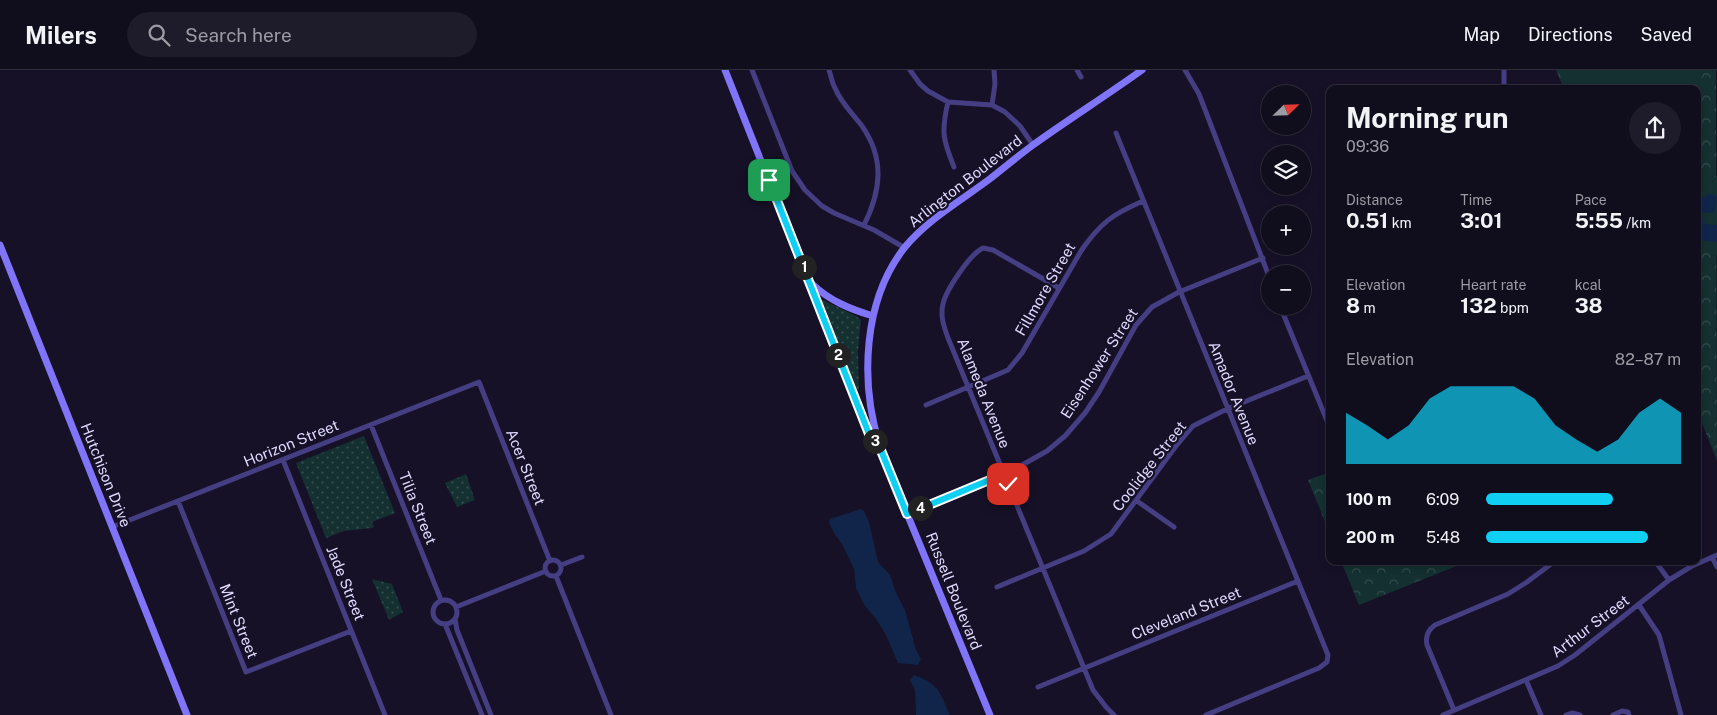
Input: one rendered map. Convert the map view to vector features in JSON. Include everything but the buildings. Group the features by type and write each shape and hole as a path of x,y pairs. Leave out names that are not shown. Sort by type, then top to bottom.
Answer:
{"main road":[{"name":"Russell Boulevard","path":"725,70 869,434 880,448 990,715"},
{"name":"Arlington Boulevard","path":"880,448 869,406 866,376 868,347 873,316 887,278 904,248 930,223 1033,145 1103,99 1142,70"},
{"name":"Hutchison Drive","path":"0,245 187,715"},
{"path":"811,284 822,294 837,303 873,316"}],"street":[{"path":"752,70 798,181 822,206 864,225 904,248"},
{"path":"829,70 840,98 862,127 875,152 878,187 875,200 864,225"},
{"path":"910,70 920,84 928,91 948,102 992,105 1006,112 1015,120 1033,145"},
{"path":"992,105 995,84 994,70"},
{"path":"1077,70 1081,77"},
{"path":"1185,70 1199,94 1265,265"},
{"path":"1504,70 1504,85"},
{"path":"948,102 943,132 945,145 954,167"},
{"name":"Amador Avenue","path":"1116,134 1328,655 1327,662 1319,668 1206,715"},
{"name":"Fillmore Street","path":"926,405 1008,370 1016,361 1081,251 1097,230 1120,211 1143,201"},
{"name":"Alameda Avenue","path":"1059,288 994,250 983,248 974,254 949,289 942,305 944,325 968,388 1093,690 1114,715"},
{"name":"Eisenhower Street","path":"907,514 1004,474 1040,456 1055,445 1074,426 1095,399 1142,316 1157,303 1179,292 1263,258"},
{"path":"1284,315 1326,419"},
{"name":"Coolidge Street","path":"997,587 1084,551 1111,534 1176,446 1194,426 1227,409 1308,376"},
{"name":"Horizon Street","path":"112,527 479,382"},
{"name":"Acer Street","path":"479,382 550,561"},
{"name":"Tilia Street","path":"371,425 441,600"},
{"name":"Jade Street","path":"283,460 385,715"},
{"name":"Mint Street","path":"178,501 246,672 351,631"},
{"path":"1137,501 1174,527"},
{"path":"1714,556 1717,568"},
{"name":"Arthur Street","path":"1701,562 1714,556"},
{"path":"561,565 582,557"},
{"path":"556,560 561,565 562,570 556,576 551,577 546,572 546,564 550,561 556,560"},
{"path":"1454,710 1428,645 1426,637 1428,633 1435,625 1508,594 1550,565"},
{"path":"1658,565 1670,580"},
{"name":"Arthur Street","path":"1443,715 1546,672 1575,655 1670,580 1694,565"},
{"path":"456,607 546,572"},
{"path":"556,576 612,715"},
{"name":"Cleveland Street","path":"1038,687 1298,582"},
{"path":"455,618 445,624 437,621 434,614 435,606 441,600 452,601 456,607 457,630 491,715"},
{"path":"1639,605 1659,635 1681,715"},
{"path":"445,624 482,715"},
{"path":"1526,680 1541,715"},
{"path":"1613,715 1622,712 1628,712 1629,715"},
{"path":"1566,715 1572,713 1580,715"}],"green space":[{"path":"1556,70 1716,70 1717,461 1701,421 1701,85 1562,85"},
{"path":"1575,70 1688,70 1691,85 1573,85"},
{"path":"1701,177 1717,177 1717,256 1701,250"},
{"path":"821,299 861,320 858,352 859,389 857,390"},
{"path":"364,436 395,513 372,522 374,527 372,528 344,531 326,538 296,463"},
{"path":"1326,473 1326,524 1308,480"},
{"path":"466,474 475,500 457,507 445,483"},
{"path":"1343,565 1459,565 1359,605"},
{"path":"372,579 392,584 403,612 389,620"}],"water":[{"path":"1708,194 1714,195 1717,198 1714,213 1701,212 1702,197 1707,197"},
{"path":"1701,218 1703,218 1703,224 1717,225 1717,242 1701,240"},
{"path":"861,509 864,511 869,522 878,562 890,575 896,593 905,610 916,650 921,659 918,665 898,663 886,635 865,606 856,588 854,569 829,523 830,519"},
{"path":"914,675 929,682 938,690 950,715 916,715 915,690 910,680"}],"route":[{"path":"769,180 869,434 880,448 907,514 1004,474 1008,484"}]}
